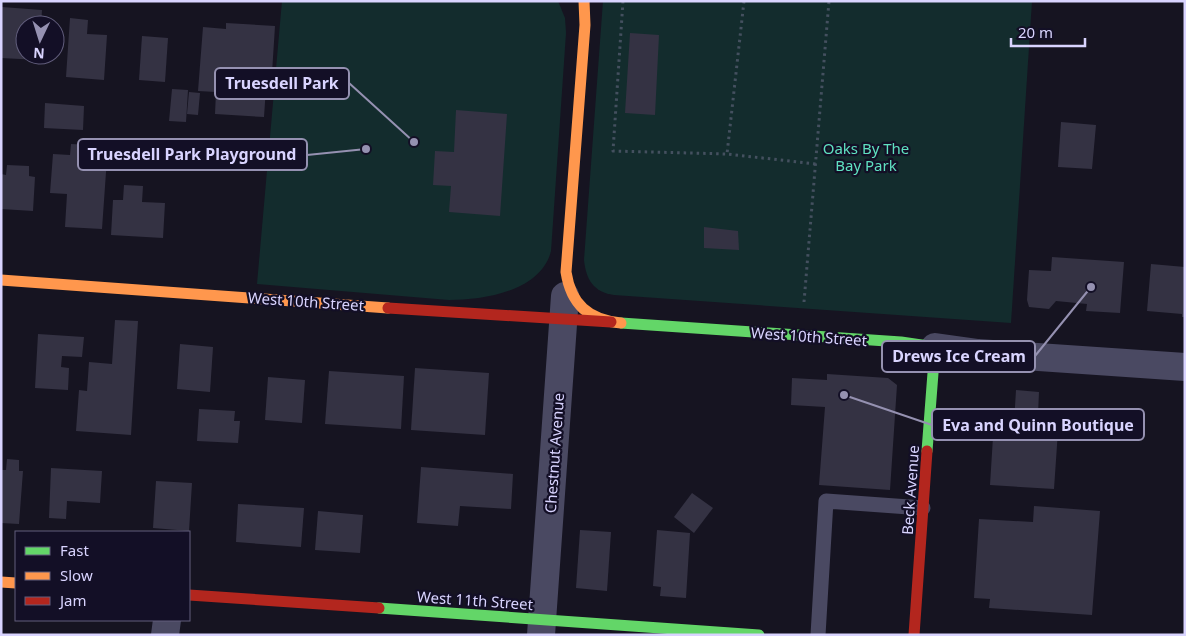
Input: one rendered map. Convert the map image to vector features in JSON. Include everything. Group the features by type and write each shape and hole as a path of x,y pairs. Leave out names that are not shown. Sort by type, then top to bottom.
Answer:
{"main road":[{"name":"Chestnut Avenue","path":"566,272 585,25 584,1"},
{"name":"West 10th Street","path":"1,280 569,311 611,322"},
{"name":"West 10th Street","path":"569,311 611,322 901,342 935,347"},
{"name":"Beck Avenue","path":"914,635 935,347"},
{"path":"1,582 15,583"},
{"name":"West 11th Street","path":"190,595 541,627 759,635"}],"street":[{"name":"Chestnut Avenue","path":"541,627 569,311 566,272"},
{"name":"West 10th Street","path":"935,347 978,353 1185,367"},
{"path":"166,635 167,621"}],"lane":[{"path":"818,635 826,501 923,508"}],"path":[{"path":"623,1 613,151 727,154 816,164"},
{"path":"727,154 744,1"},
{"path":"804,302 829,1"}],"green space":[{"path":"282,1 558,1 565,18 566,33 551,251 545,265 536,276 524,284 494,295 463,300 257,284"},
{"name":"Oaks By The Bay Park","path":"603,1 1032,1 1011,323 614,295 596,288 589,279 584,260"}],"building":[{"path":"2,7 42,10 42,15 15,15 15,59 1,58"},
{"path":"70,18 88,20 87,34 107,35 104,80 66,77"},
{"path":"226,23 275,26 272,73 267,73 264,117 215,114 216,92 198,91 203,27 226,29"},
{"path":"630,33 659,35 655,115 625,113"},
{"path":"142,36 168,38 165,82 139,80"},
{"path":"172,89 188,90 186,122 169,121"},
{"path":"189,92 200,93 198,115 187,114"},
{"path":"45,103 84,106 83,130 44,128"},
{"path":"456,110 507,114 500,216 449,212 451,186 433,185 435,151 454,152"},
{"path":"1061,122 1096,125 1092,169 1058,167"},
{"path":"71,144 92,145 91,156 107,158 102,229 65,227 67,194 50,193 53,154 70,155"},
{"path":"7,165 29,166 29,176 35,177 33,211 1,209 1,174 6,175"},
{"path":"124,185 143,186 142,202 165,203 163,238 111,235 113,200 123,200"},
{"path":"704,227 738,231 739,250 704,248"},
{"path":"1052,257 1124,262 1120,313 1086,311 1087,304 1056,301 1049,309 1029,307 1027,300 1029,270 1051,271"},
{"path":"1151,264 1185,267 1185,317 1182,317 1182,314 1147,311"},
{"path":"115,320 138,321 131,435 76,431 79,390 87,391 89,362 112,364"},
{"path":"38,334 84,337 82,357 62,356 61,367 69,368 68,390 35,388"},
{"path":"180,344 213,347 210,392 177,389"},
{"path":"415,368 489,373 485,435 411,430"},
{"path":"329,371 404,376 401,429 325,424"},
{"path":"827,374 888,378 897,385 890,490 819,485 825,407 791,405 792,378 827,380"},
{"path":"268,377 305,380 302,423 265,420"},
{"path":"1016,390 1039,392 1038,414 1059,416 1054,489 990,485 993,437 1013,439"},
{"path":"199,409 235,411 234,421 240,421 238,443 197,441"},
{"path":"7,459 19,460 19,471 23,471 19,524 1,523 1,470 6,470"},
{"path":"421,467 513,474 511,509 460,506 458,526 417,523"},
{"path":"51,468 102,471 100,503 67,501 66,519 49,518"},
{"path":"156,481 192,483 189,531 153,528"},
{"path":"692,493 713,508 694,533 674,517"},
{"path":"238,504 304,508 301,547 236,542"},
{"path":"1034,506 1100,511 1092,615 989,608 990,599 974,598 979,519 1033,522"},
{"path":"318,511 363,515 360,553 315,550"},
{"path":"580,530 611,532 607,591 576,588"},
{"path":"657,530 690,533 686,598 660,596 661,587 653,586"}],"traffic: fast":[{"path":"621,323 901,342 935,347 927,451"},
{"path":"379,608 759,635"}],"traffic: slow":[{"path":"584,1 585,25 566,272 572,293 583,308 599,318 621,323"},
{"path":"1,280 388,308"},
{"path":"1,582 15,583"}],"traffic: jam":[{"path":"388,308 611,322"},
{"path":"914,635 927,451"},
{"path":"190,595 379,608"}],"place":[{"name":"Truesdell Park","path":"414,142"},
{"name":"Truesdell Park Playground","path":"366,149"},
{"name":"Drews Ice Cream","path":"1091,287"},
{"name":"Eva and Quinn Boutique","path":"844,395"}]}
